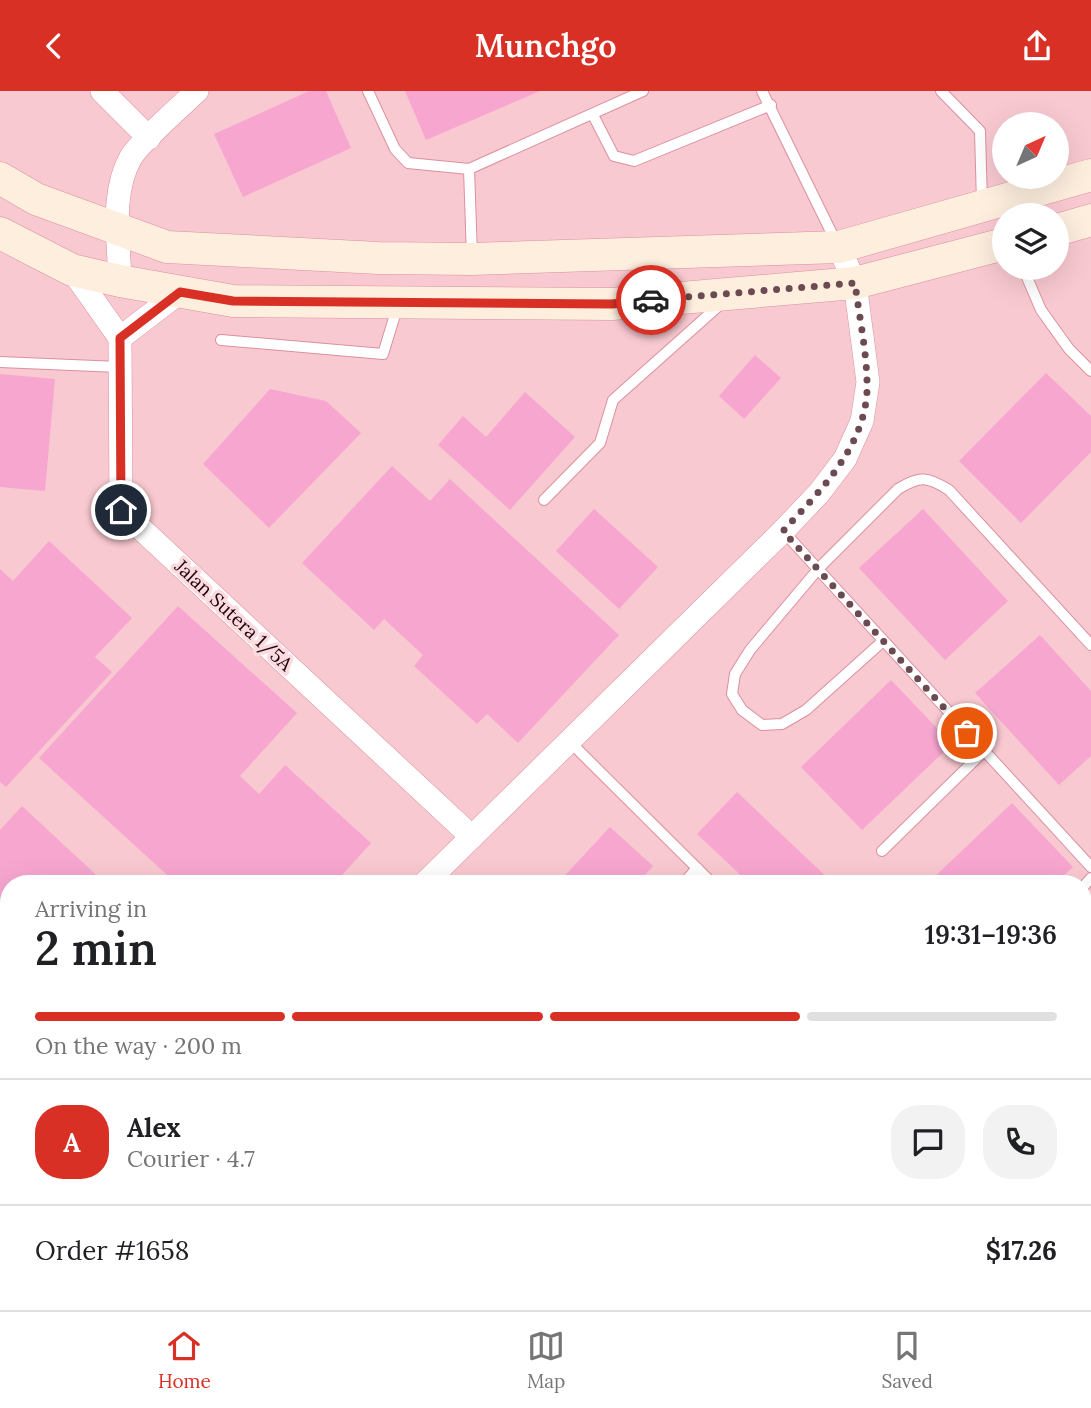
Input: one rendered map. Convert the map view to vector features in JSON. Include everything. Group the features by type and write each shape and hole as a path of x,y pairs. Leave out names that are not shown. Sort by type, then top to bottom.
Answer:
{"street":[{"path":"103,91 149,138"},
{"path":"120,281 118,207 122,176 133,155 197,91"},
{"path":"0,178 36,199 167,247 378,258 472,258 839,247 1091,175"},
{"path":"1069,226 1091,220"},
{"path":"0,233 72,269 120,281 233,301 612,304 855,283 992,247"},
{"path":"433,875 783,531 819,493 845,459 862,421 868,381 855,283 839,247"},
{"path":"72,269 120,338 180,292"},
{"name":"Jalan Sutera 1/5A","path":"120,338 121,510 471,837"}],"lane":[{"path":"368,91 395,149 408,163 469,169 643,91"},
{"path":"762,91 839,247"},
{"path":"942,91 981,131 982,206"},
{"path":"593,115 614,156 634,161 771,105"},
{"path":"469,169 472,258"},
{"path":"1028,280 1041,310 1069,349 1091,371"},
{"path":"544,500 600,443 612,400 733,293"},
{"path":"221,340 383,354 399,302"},
{"path":"0,362 119,367"},
{"path":"883,641 806,710 782,724 762,725 742,710 732,694 735,674 750,650 819,568 898,489 914,480 932,479 948,490 1091,645"},
{"path":"783,531 1091,867"},
{"path":"570,742 704,875"},
{"path":"882,852 984,751"},
{"path":"691,875 697,868"}],"building":[{"path":"309,91 326,91 351,148 243,197 214,134"},
{"path":"405,91 540,91 426,140"},
{"path":"755,355 781,378 744,419 719,396"},
{"path":"1046,373 1091,416 1091,452 1021,523 959,461"},
{"path":"0,374 55,379 45,491 0,487"},
{"path":"270,389 326,401 361,433 269,528 203,464"},
{"path":"525,392 575,437 510,510 438,445 463,416 486,437"},
{"path":"392,466 430,501 450,479 619,635 518,743 487,714 477,724 414,666 423,655 384,619 374,630 302,563"},
{"path":"594,509 658,567 619,609 556,551"},
{"path":"923,509 1008,601 945,660 859,568"},
{"path":"49,541 132,618 95,657 112,672 6,787 0,782 0,569 13,581"},
{"path":"178,606 297,713 240,776 259,794 285,765 371,843 342,875 167,875 39,758"},
{"path":"1040,635 1091,691 1091,756 1059,785 975,693"},
{"path":"891,680 952,744 862,830 801,767"},
{"path":"737,792 825,875 740,875 697,834"},
{"path":"1012,803 1073,867 1065,875 936,875"},
{"path":"22,806 96,875 0,875 0,830"},
{"path":"610,827 653,866 645,875 565,875"}],"way so far":[{"path":"651,300 855,283 868,381 862,421 845,459 819,493 783,531 967,733"}],"route":[{"path":"121,510 120,338 180,292 233,301 612,304 651,300"}]}
